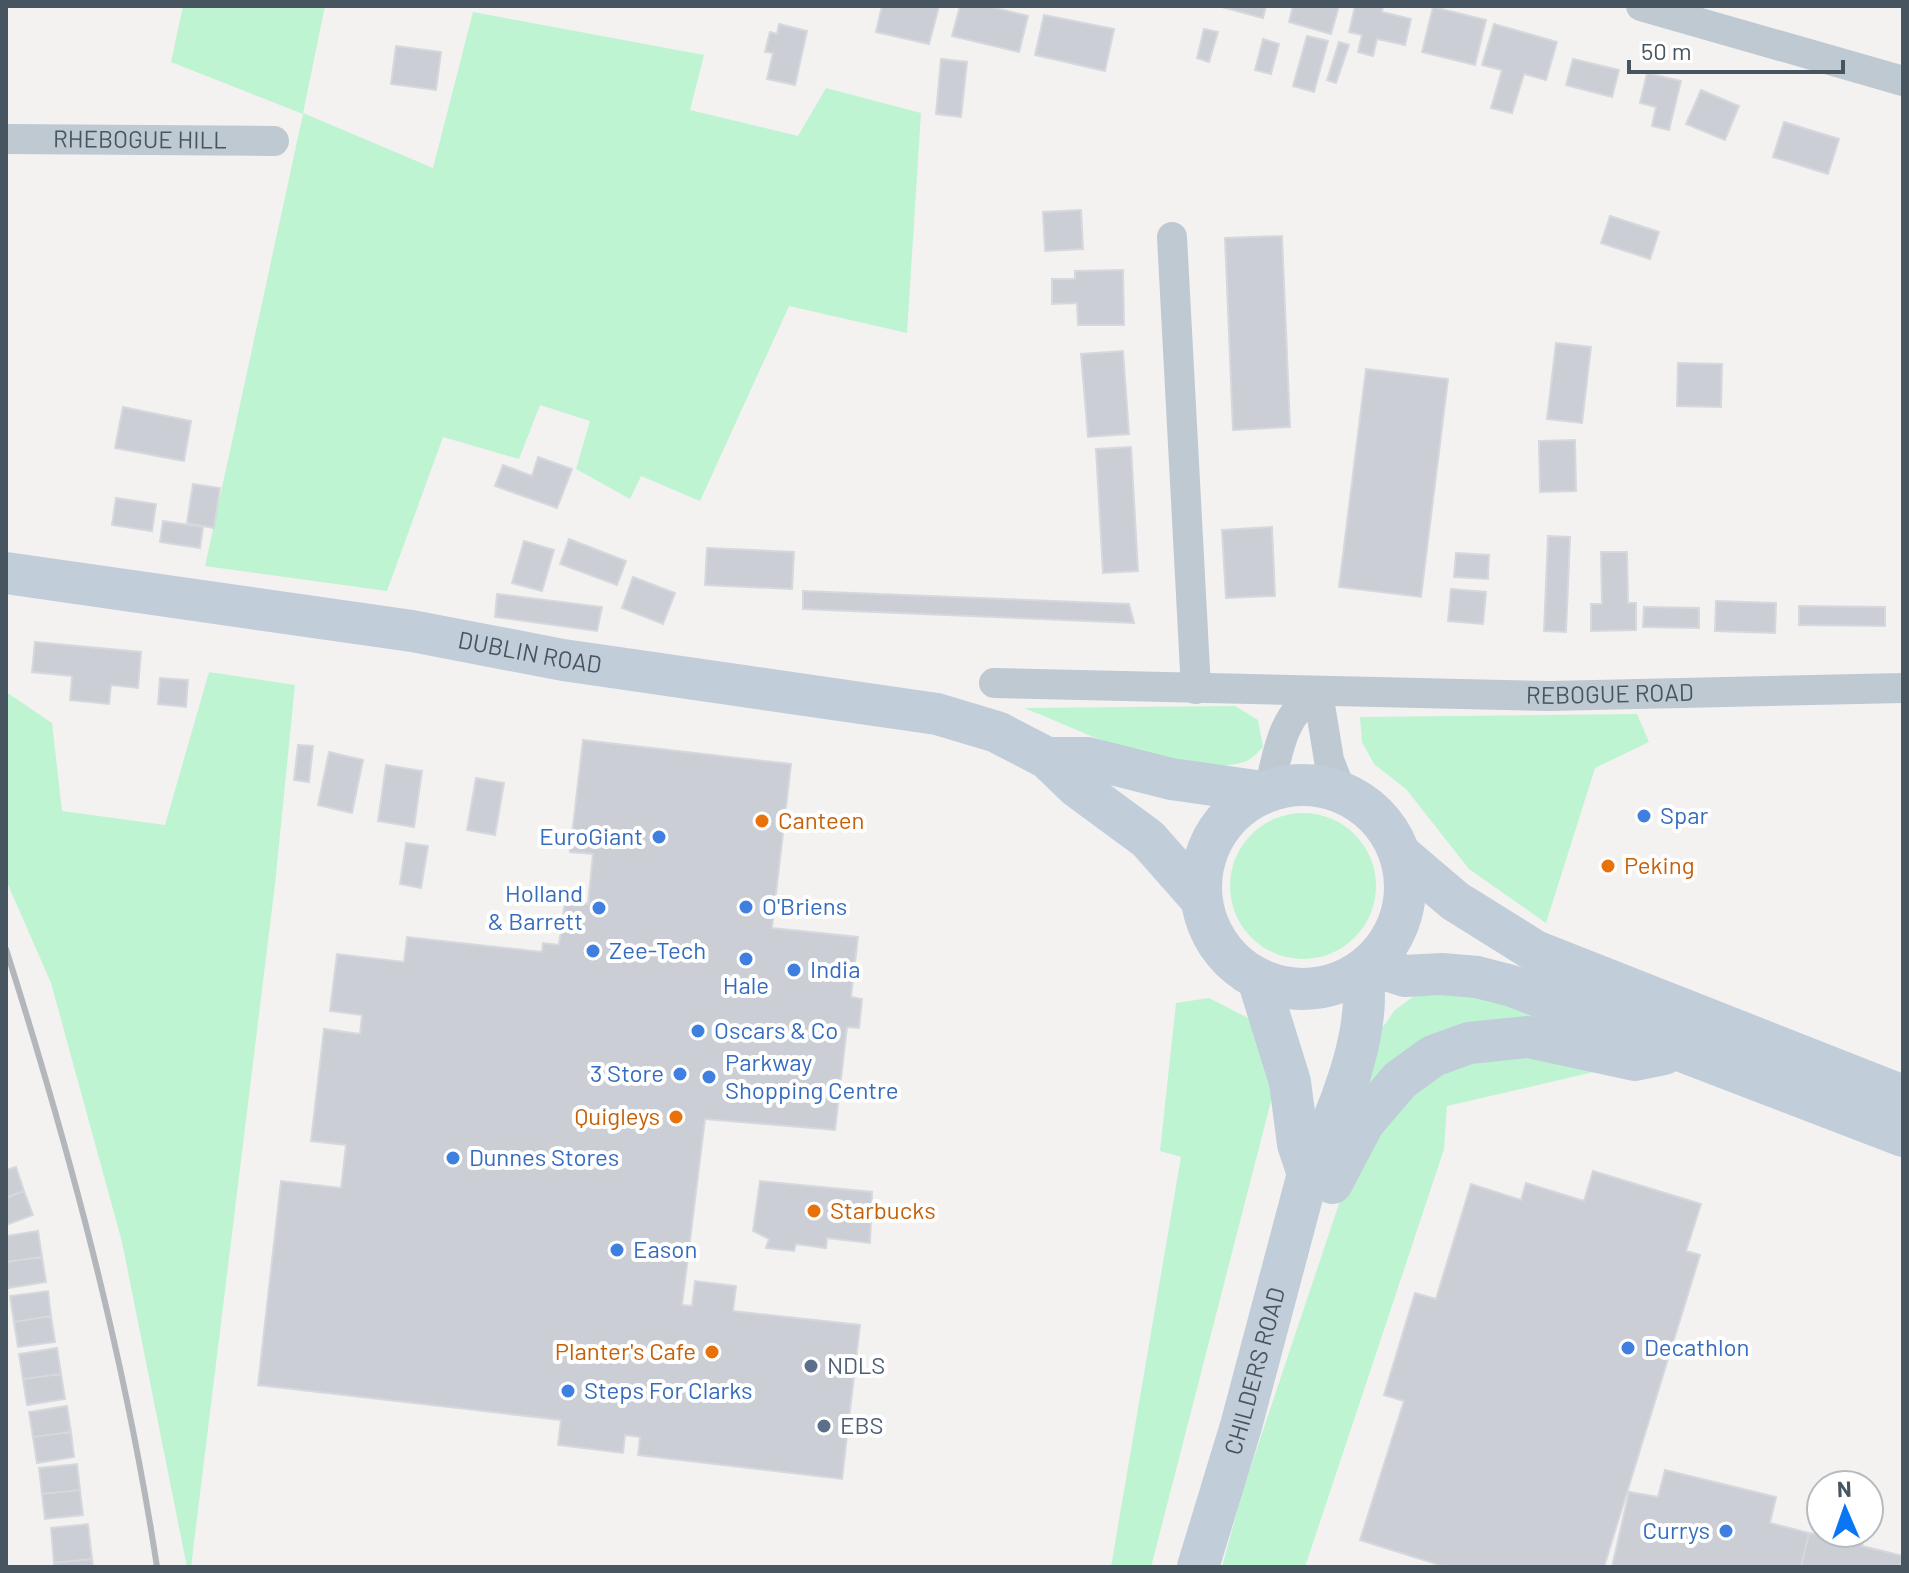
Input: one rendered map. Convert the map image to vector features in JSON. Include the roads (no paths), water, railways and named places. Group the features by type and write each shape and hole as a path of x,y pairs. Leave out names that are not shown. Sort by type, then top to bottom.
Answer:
{"main road":[{"name":"DUBLIN ROAD","path":"6,573 412,631 563,660 937,714 997,732 1047,758"},
{"path":"1047,758 1088,758 1171,779 1266,791 1305,784 1341,791 1367,806 1387,828 1401,855 1406,885 1402,914 1390,942 1366,968 1329,986 1293,988 1258,979 1228,957 1220,946 1213,936 1200,898 1201,872 1215,835 1240,805 1266,791"},
{"path":"1047,758 1076,786 1148,839 1200,898"},
{"path":"1401,855 1455,901 1535,951 1903,1096"},
{"path":"1366,968 1405,976 1442,974 1500,983 1903,1136"},
{"name":"CHILDERS ROAD","path":"1198,1567 1304,1193 1358,1041 1366,996 1366,968"},
{"path":"1258,979 1290,1082 1304,1193 1335,1180 1364,1122 1400,1080 1433,1056 1469,1043 1528,1037 1635,1060 1681,1050"}],"street":[{"path":"1641,6 1903,81"},
{"name":"RHEBOGUE HILL","path":"6,139 274,141"},
{"path":"1172,237 1196,689"},
{"name":"REBOGUE ROAD","path":"994,683 1318,693 1658,695 1903,688"},
{"path":"1266,791 1282,735 1298,704 1318,693 1329,760 1341,791"}],"railway":[{"path":"6,949 94,1255 129,1410 157,1567"}],"place":[{"name":"Spar","path":"1644,816"},
{"name":"Canteen","path":"762,821"},
{"name":"EuroGiant","path":"659,837"},
{"name":"Peking","path":"1608,866"},
{"name":"O'Briens","path":"746,907"},
{"name":"Holland & Barrett","path":"599,908"},
{"name":"Zee-Tech","path":"593,951"},
{"name":"Hale","path":"746,959"},
{"name":"India","path":"794,970"},
{"name":"Oscars & Co","path":"698,1031"},
{"name":"3 Store","path":"680,1074"},
{"name":"Parkway Shopping Centre","path":"709,1077"},
{"name":"Quigleys","path":"676,1117"},
{"name":"Dunnes Stores","path":"453,1158"},
{"name":"Starbucks","path":"814,1211"},
{"name":"Eason","path":"617,1250"},
{"name":"Decathlon","path":"1628,1348"},
{"name":"Planter's Cafe","path":"712,1352"},
{"name":"NDLS","path":"811,1366"},
{"name":"Steps For Clarks","path":"568,1391"},
{"name":"EBS","path":"824,1426"},
{"name":"Currys","path":"1726,1531"}]}
